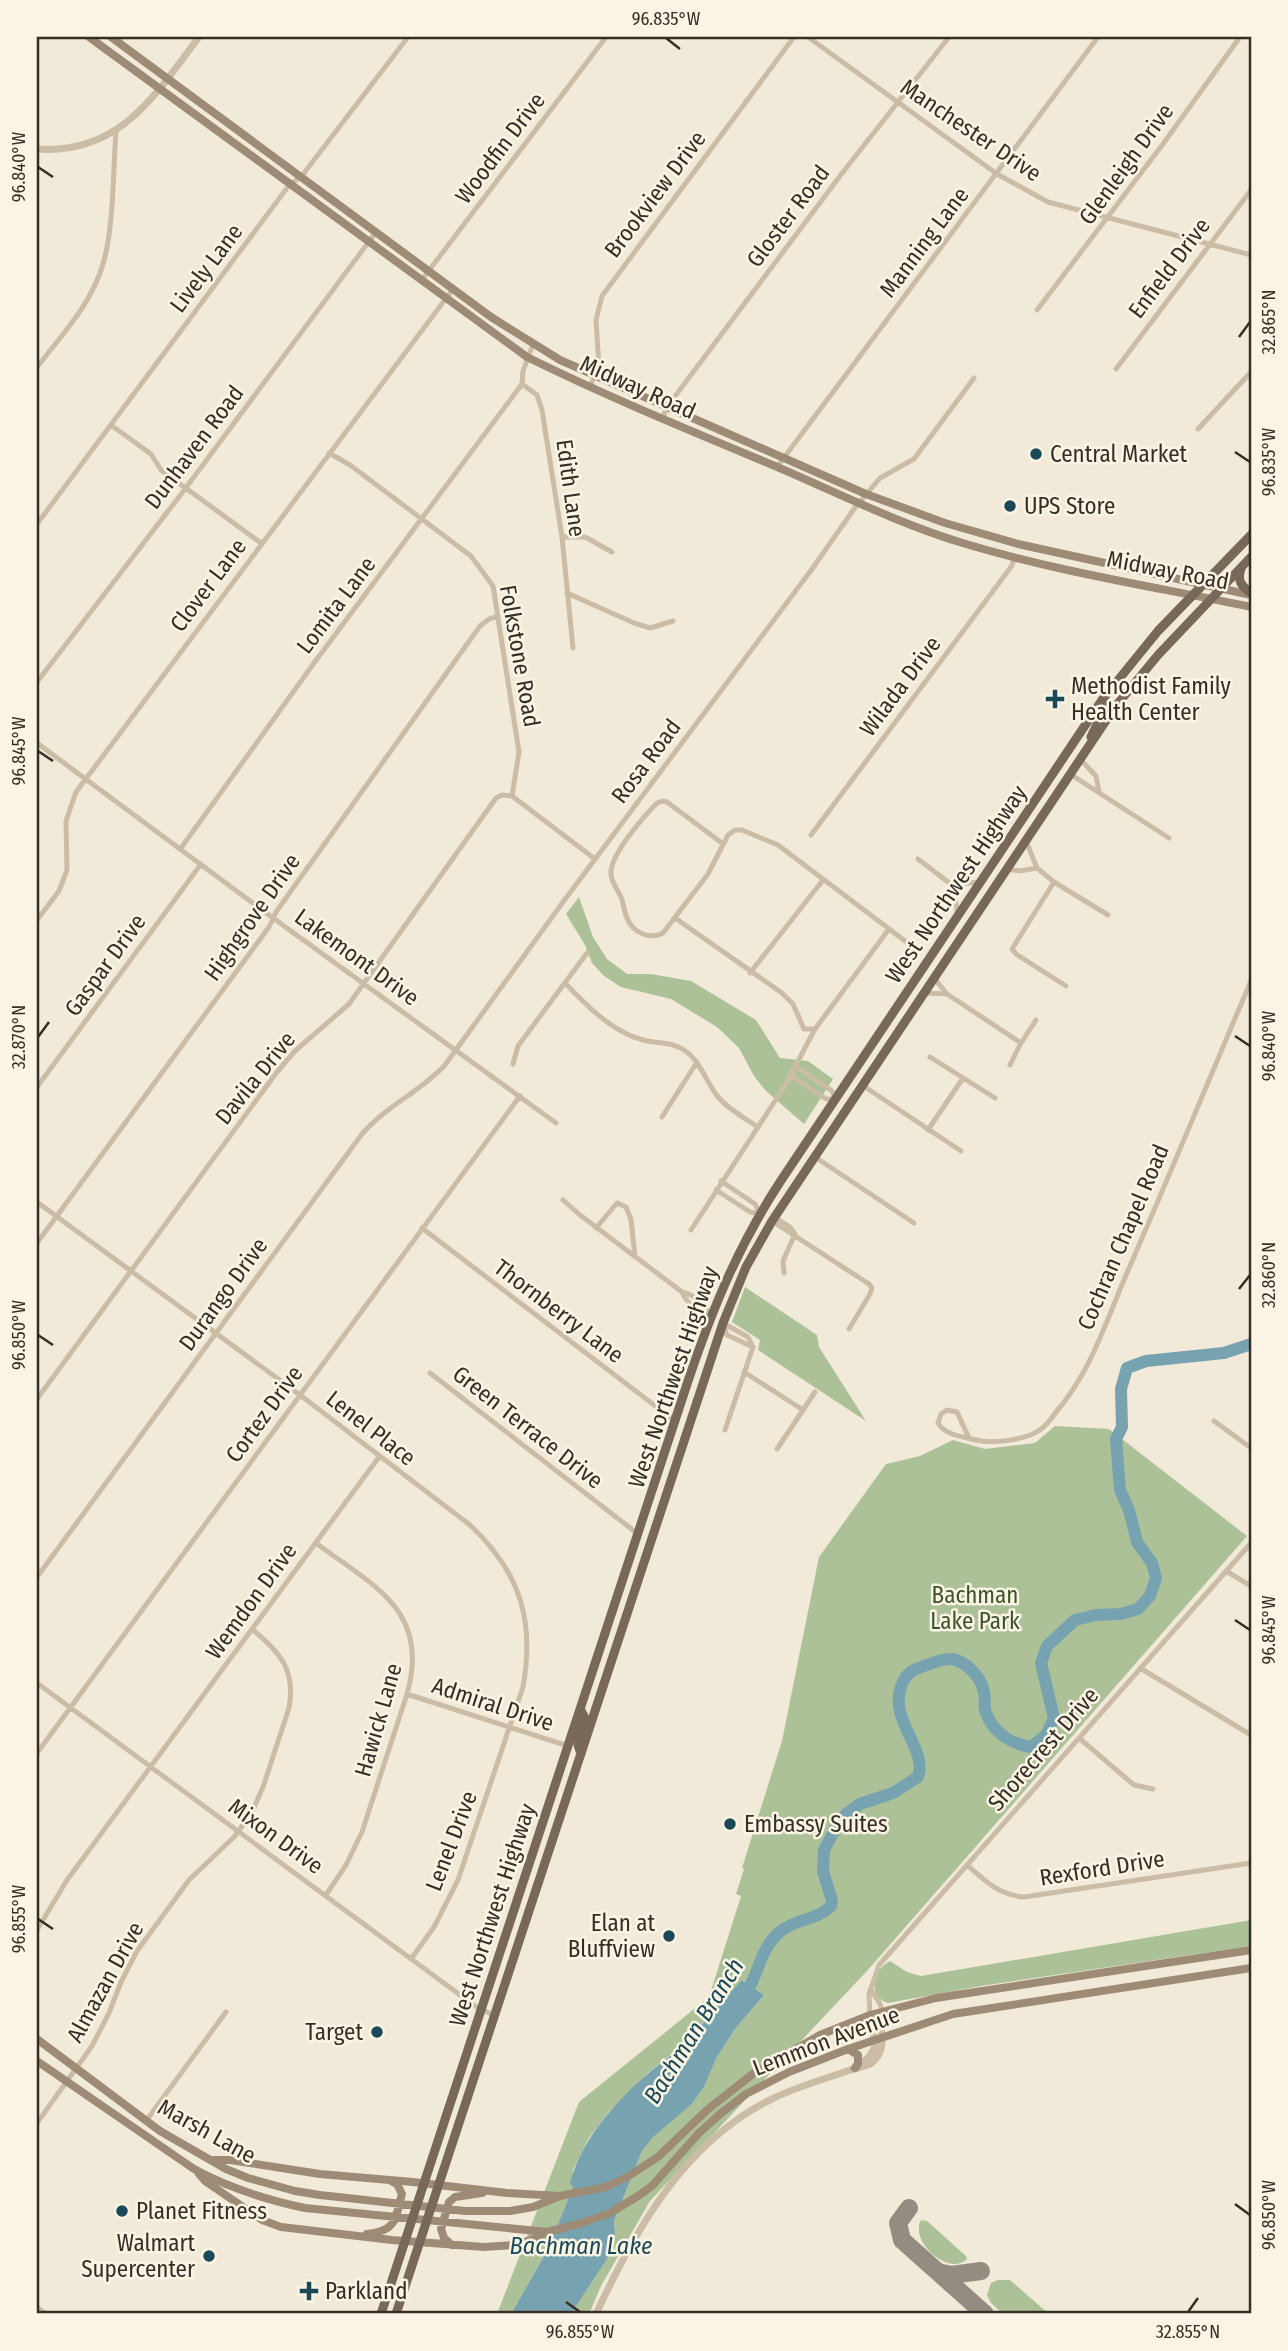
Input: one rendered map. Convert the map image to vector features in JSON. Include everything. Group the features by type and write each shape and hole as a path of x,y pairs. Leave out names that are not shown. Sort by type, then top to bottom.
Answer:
{"main road":[{"name":"Midway Road","path":"89,37 527,357 589,388 777,467 857,504 937,535 1015,558 1251,607"},
{"name":"Midway Road","path":"111,37 428,272 560,360 595,373 866,494 932,519 1018,544 1251,594"},
{"name":"West Northwest Highway","path":"381,2314 710,1316 734,1261 760,1214 1102,700 1142,650 1251,535"},
{"path":"1015,558 1018,544"},
{"name":"West Northwest Highway","path":"396,2314 723,1323 746,1267 772,1221 1089,745 1135,681 1251,556"},
{"path":"1091,575 1094,561"},
{"path":"1242,566 1239,576 1241,583 1251,594"},
{"path":"1089,745 1091,733 1105,707 1102,700"},
{"path":"1058,766 1070,774"},
{"path":"836,1099 848,1107"},
{"path":"760,1214 772,1221"},
{"path":"710,1316 723,1323"},
{"path":"675,1421 689,1426"},
{"path":"638,1534 651,1540"},
{"path":"593,1671 607,1676"},
{"path":"580,1709 584,1716 578,1745 582,1754"},
{"path":"528,1868 543,1872"},
{"name":"Lemmon Avenue","path":"465,2211 510,2211 533,2207 561,2196 606,2187 646,2166 707,2110 754,2073 800,2045 870,2015 936,1998 1251,1950"},
{"path":"1226,1954 1230,1971"},
{"name":"Lemmon Avenue","path":"459,2224 549,2232 592,2220 628,2203 652,2186 698,2134 746,2094 789,2072 879,2038 967,2011 1251,1968"},
{"name":"Marsh Lane","path":"37,2039 146,2121 226,2169 295,2191 465,2211"},
{"path":"848,2049 858,2055 855,2068"},
{"name":"Marsh Lane","path":"37,2060 194,2169 219,2181 267,2199 306,2208 459,2224"},
{"path":"455,2090 470,2094"},
{"path":"138,2131 146,2121"},
{"path":"212,2160 230,2160 320,2174 561,2196"},
{"path":"194,2169 205,2181 272,2224 404,2241 484,2247 514,2245 549,2232"},
{"path":"351,2235 385,2231 394,2223 402,2194 397,2184 386,2179"},
{"path":"452,2245 444,2238 441,2229 449,2202 455,2197 488,2191"}],"street":[{"path":"37,149 62,149 99,139 116,131 141,112 199,37"},
{"name":"Lively Lane","path":"37,524 290,184 301,177 408,37"},
{"name":"Woodfin Drive","path":"421,281 606,37"},
{"name":"Brookview Drive","path":"589,388 599,366 596,320 602,296 794,37"},
{"name":"Manchester Drive","path":"807,37 997,174 1048,202 1251,255"},
{"name":"Gloster Road","path":"662,420 667,407 949,37"},
{"name":"Manning Lane","path":"777,467 1098,37"},
{"name":"Glenleigh Drive","path":"1037,310 1240,37"},
{"path":"37,367 80,309 95,285 103,264 108,239 116,131"},
{"name":"Enfield Drive","path":"1116,369 1251,190"},
{"name":"Dunhaven Road","path":"37,682 185,489 376,231"},
{"name":"Clover Lane","path":"37,920 59,891 67,870 66,821 76,792 453,289"},
{"path":"522,384 523,371 533,344"},
{"path":"1198,429 1251,372"},
{"name":"Rosa Road","path":"456,1050 857,504 880,478 914,459 974,377"},
{"name":"Lomita Lane","path":"181,848 522,384"},
{"name":"Edith Lane","path":"522,384 537,395 542,410 562,537 573,648"},
{"path":"111,425 151,454 161,470 185,489 261,543"},
{"name":"Folkstone Road","path":"329,453 471,556 493,586 519,752 512,796"},
{"path":"562,537 585,537 612,552"},
{"name":"Wilada Drive","path":"811,835 1015,558"},
{"path":"567,593 650,628 673,621"},
{"name":"Highgrove Drive","path":"37,1243 269,927 480,626 498,616"},
{"name":"Lakemont Drive","path":"37,743 556,1123"},
{"path":"1080,759 1096,776 1099,792"},
{"path":"1070,774 1169,838"},
{"name":"Davila Drive","path":"37,1399 277,1072 295,1051 349,1004 496,798 502,794 512,796"},
{"path":"512,796 595,859"},
{"path":"722,843 663,801 657,803 618,853 611,867 611,880 632,926 648,937 663,933 708,874 722,843 735,830 778,845 917,950"},
{"path":"1026,841 1037,868 1054,882 1108,915"},
{"path":"918,859 956,888"},
{"name":"Gaspar Drive","path":"37,1087 201,864"},
{"path":"1007,869 1020,871 1037,868"},
{"path":"750,972 822,880"},
{"path":"958,916 954,894 956,888 960,884 982,881"},
{"path":"1054,882 1012,949 1066,986"},
{"path":"675,918 782,993 793,1004 804,1029 815,1029"},
{"path":"691,1230 758,1127 815,1029 889,929"},
{"path":"513,1064 519,1046 587,953"},
{"path":"934,978 947,994 1021,1043"},
{"name":"Cochran Chapel Road","path":"970,1438 957,1412 947,1410 941,1414 938,1423 945,1431 970,1438 986,1442 1032,1435 1045,1426 1073,1391 1093,1354 1251,981"},
{"path":"565,983 598,1014 626,1033 681,1048 697,1062 719,1098 758,1127"},
{"path":"924,993 947,994"},
{"path":"1010,1065 1036,1020"},
{"name":"Durango Drive","path":"37,1577 373,1121 432,1078 456,1050"},
{"path":"930,1057 995,1098"},
{"path":"662,1117 697,1062"},
{"path":"790,1075 826,1099 836,1099 832,1091 795,1066"},
{"path":"928,1129 963,1078"},
{"path":"862,1085 961,1152"},
{"name":"Cortez Drive","path":"37,1753 520,1096"},
{"path":"815,1157 914,1223"},
{"path":"721,1181 755,1204 760,1214"},
{"path":"716,1190 750,1212 760,1214"},
{"path":"563,1200 682,1292 706,1306 710,1316"},
{"name":"Lenel Place","path":"37,1202 300,1395 470,1525 493,1549 513,1580 526,1621 527,1663 523,1687 510,1728"},
{"path":"596,1228 617,1203 626,1206 631,1219 635,1257"},
{"path":"772,1221 872,1288 849,1329"},
{"name":"Thornberry Lane","path":"422,1228 675,1421"},
{"path":"784,1273 783,1261 795,1234"},
{"path":"723,1323 744,1335 753,1347"},
{"path":"723,1323 727,1335 753,1347"},
{"path":"740,1342 744,1335"},
{"path":"726,1430 753,1347"},
{"path":"744,1372 803,1410"},
{"name":"Green Terrace Drive","path":"430,1373 638,1534"},
{"path":"777,1449 815,1392"},
{"path":"1214,1421 1251,1448"},
{"name":"Wemdon Drive","path":"37,1930 67,1880 379,1457"},
{"name":"Hawick Lane","path":"316,1543 385,1594 401,1612 413,1651 412,1677 362,1832 346,1866 326,1895"},
{"name":"Shorecrest Drive","path":"879,2038 870,2015 869,1994 879,1965 1251,1543"},
{"path":"1226,1571 1251,1586"},
{"name":"Almazan Drive","path":"37,2123 101,2031 137,1951 188,1880 239,1831 252,1812 263,1787 292,1693 288,1671 281,1657 270,1643 252,1629"},
{"path":"1140,1668 1251,1735"},
{"name":"Mixon Drive","path":"37,1683 411,1959 482,2009 495,2015"},
{"name":"Admiral Drive","path":"407,1694 568,1746"},
{"name":"Lenel Drive","path":"411,1959 434,1927 458,1880 510,1728"},
{"path":"1079,1738 1134,1785 1153,1788"},
{"name":"Rexford Drive","path":"967,1865 998,1891 1024,1897 1251,1863"},
{"path":"596,2314 621,2263 654,2207 683,2168 710,2140 741,2116 773,2098 867,2066 877,2059 882,2051 879,2038 881,2005 873,1996 871,1986"},
{"path":"146,2121 226,2012"},
{"path":"37,2307 46,2314"}],"green space":[{"path":"579,897 593,937 607,959 627,974 651,974 691,981 756,1020 780,1058 808,1061 833,1079 804,1124 766,1091 754,1076 739,1048 717,1027 671,999 621,987 604,976 592,963 585,945 566,914"},
{"path":"745,1287 817,1335 819,1347 866,1421 758,1350 760,1340 732,1322"},
{"name":"Bachman Lake Park","path":"1055,1426 1109,1429 1247,1536 867,1971 650,2201 601,2286 589,2314 571,2314 611,2253 615,2234 614,2221 642,2151 652,2137 692,2104 735,2029 764,1995 743,1980 680,2047 648,2073 608,2113 589,2138 573,2170 573,2187 548,2249 511,2314 497,2314 579,2102 709,1997 741,1896 736,1894 744,1869 742,1868 782,1741 819,1557 886,1464 920,1456 953,1440 985,1449 1035,1443"},
{"path":"1251,1920 1251,1946 981,1986 888,2003 881,2000 875,1989 876,1976 890,1961 907,1972 921,1976"},
{"path":"921,2220 927,2221 967,2259 951,2264 933,2255 921,2238"},
{"path":"1010,2280 1049,2314 1003,2314 987,2295 991,2283"}],"water":[{"name":"Bachman Lake","path":"742,1980 764,1995 735,2029 692,2104 653,2137 642,2151 614,2221 615,2234 611,2253 571,2314 511,2314 548,2249 573,2187 570,2183 575,2166 602,2121 625,2095 696,2031"}],"waterway":[{"name":"Bachman Branch","path":"743,1998 774,1938 787,1927 831,1906 823,1871 824,1850 846,1814 860,1804 893,1793 918,1777 918,1755 900,1710 902,1684 909,1674 917,1668 944,1659 963,1663 980,1681 985,1695 985,1710 998,1732 1010,1740 1031,1747 1046,1735 1054,1718 1041,1663 1047,1646 1075,1620 1138,1609 1150,1596 1156,1578 1152,1563 1137,1542 1129,1510 1120,1490 1116,1439 1122,1427 1121,1389 1127,1368 1146,1361 1224,1353 1251,1344"}],"taxiway":[{"path":"909,2208 898,2223 902,2240 985,2314"},
{"path":"938,2272 951,2275 981,2271"}],"place":[{"name":"Central Market","path":"1036,454"},
{"name":"UPS Store","path":"1010,506"},
{"name":"Methodist Family Health Center","path":"1055,699"},
{"name":"Embassy Suites","path":"730,1824"},
{"name":"Elan at Bluffview","path":"669,1936"},
{"name":"Target","path":"377,2032"},
{"name":"Planet Fitness","path":"122,2211"},
{"name":"Walmart Supercenter","path":"209,2256"},
{"name":"Parkland","path":"309,2291"}]}
